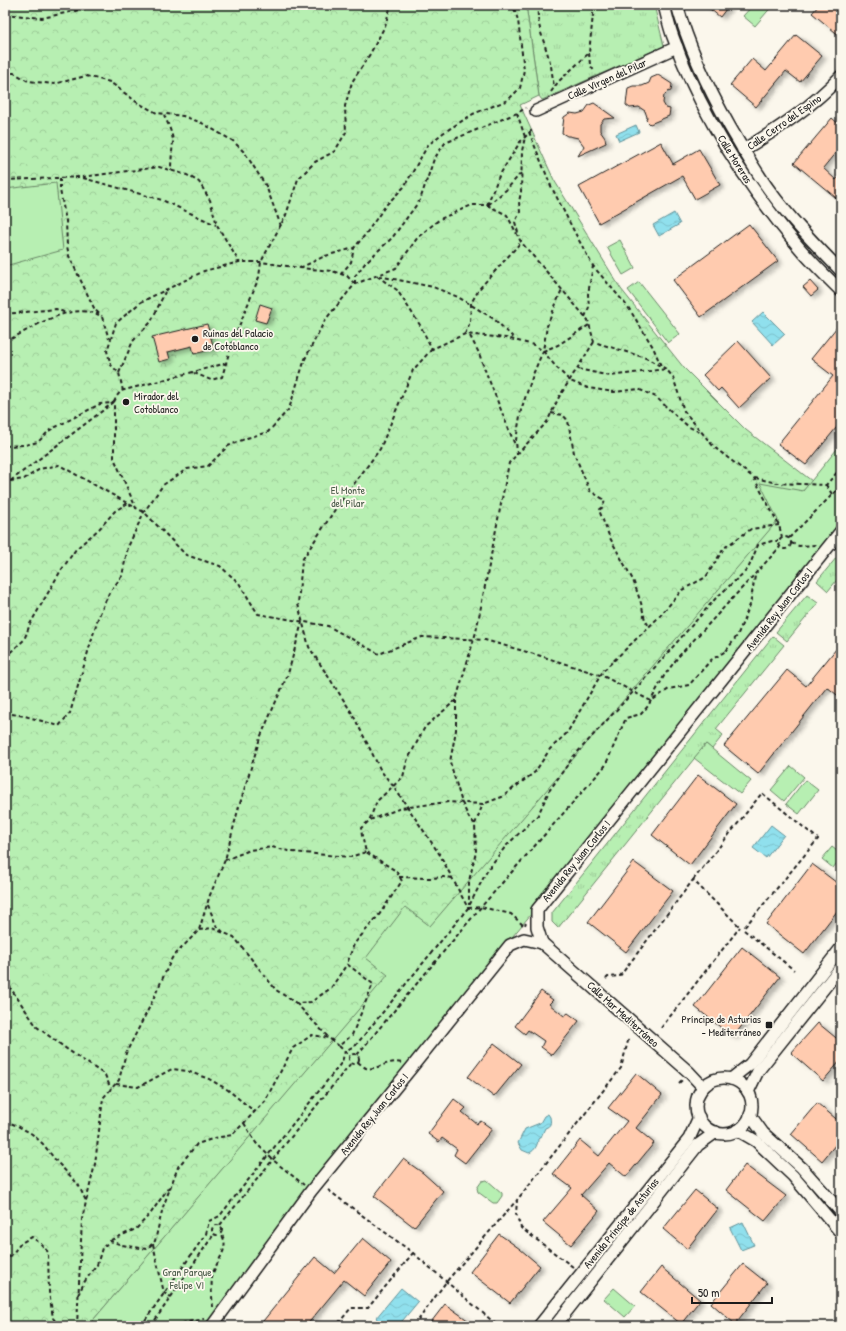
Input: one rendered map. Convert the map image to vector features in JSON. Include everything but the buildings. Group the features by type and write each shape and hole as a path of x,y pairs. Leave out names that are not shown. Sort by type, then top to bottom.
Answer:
{"street":[{"name":"Calle Moreras","path":"664,5 677,48 698,97 727,149 764,203 798,246 841,291"},
{"name":"Calle Moreras","path":"677,5 684,31 710,92 743,150 770,192 807,235 841,271"},
{"name":"Calle Virgen del Pilar","path":"533,108 677,48"},
{"name":"Calle Cerro del Espino","path":"743,150 802,111 828,90 841,76"},
{"name":"Avenida Rey Juan Carlos I","path":"212,1326 311,1191 510,945 524,939 542,942 537,927 537,910 841,531"},
{"name":"Calle Mar Mediterráneo","path":"542,942 689,1072 703,1087"},
{"path":"731,1079 750,1064 841,948"},
{"path":"748,1092 758,1071 841,967"},
{"path":"716,1079 731,1079 741,1084 748,1092 752,1107 750,1115 743,1126 737,1130 730,1133 716,1132 703,1124 696,1109 697,1101 703,1087 716,1079"},
{"path":"750,1115 764,1133 802,1168 841,1212"},
{"name":"Avenida Príncipe de Asturias","path":"539,1326 689,1139 699,1117"},
{"path":"737,1130 756,1141 793,1176 841,1233"},
{"name":"Avenida Príncipe de Asturias","path":"555,1326 698,1145 716,1132"}],"path":[{"path":"5,14 42,18 103,5"},
{"path":"193,373 211,380 222,377 231,346 259,277 262,262 281,226 298,179 315,162 335,151 346,132 345,106 352,82 370,54 385,26 391,5"},
{"path":"341,274 350,262 354,248 386,205 404,187 428,145 443,133 473,114 508,100 520,88 524,70 518,20 513,5"},
{"path":"538,5 539,29 551,67 554,88"},
{"path":"594,5 589,53 590,65 598,77"},
{"path":"549,96 554,88 589,53"},
{"path":"5,73 14,73 28,81 54,84 86,76 110,82 138,103 156,113 184,116 202,123 233,141 245,153 266,186 281,226"},
{"path":"355,284 355,276 366,262 392,238 420,200 434,159 445,143 517,113 533,108"},
{"path":"517,113 526,137"},
{"path":"164,115 173,140 171,170"},
{"path":"521,242 515,222 520,212 519,202 522,172 522,151 526,137 533,129"},
{"path":"529,132 563,213 593,266 628,307 654,347 661,366"},
{"path":"487,205 499,176 520,142 526,137"},
{"path":"5,180 82,177 159,167 187,175 199,182 210,200 217,225 238,262"},
{"path":"487,205 506,190 522,172"},
{"path":"82,177 162,200 217,225"},
{"path":"60,178 60,190 66,221 69,256 96,310 102,316 110,341"},
{"path":"5,713 25,716 59,726 70,713 98,618 109,593 122,576 128,547 144,512 163,485 188,469 208,466 228,446 247,438 268,432 289,409 305,359 325,320 355,284 396,268 418,237 440,219 472,205 487,205 507,215 521,242 588,320 594,342 559,397 547,422 509,463 487,583 474,639 456,700 456,730 450,762 462,803 469,818 475,824"},
{"path":"465,334 470,322 471,305 480,288 521,242"},
{"path":"300,268 325,256 354,248"},
{"path":"123,390 119,373 111,365 108,350 116,323 141,302 204,271 238,262 262,262 332,271 347,276 355,284"},
{"path":"585,317 589,307 588,294 593,266"},
{"path":"377,276 433,286 458,297 494,319 516,340"},
{"path":"377,276 397,290 420,325 432,349"},
{"path":"517,455 516,440 521,410 543,351 547,326 562,289"},
{"path":"119,373 133,341 151,322 166,290"},
{"path":"5,314 56,309 67,314"},
{"path":"5,342 48,319 78,310 96,313 102,316"},
{"path":"543,351 558,345 589,325"},
{"path":"468,908 440,855 394,787 381,771 352,713 309,647 298,604 302,560 336,508 380,448 413,370 432,349 465,334 506,338 534,345 543,351 570,381 588,388 614,392 638,389 656,397 689,427 702,433"},
{"path":"470,335 479,353 516,448"},
{"path":"594,342 646,358 666,369 673,376 684,411 714,447 754,478 779,525 782,537"},
{"path":"5,485 114,402 123,390 227,363"},
{"path":"578,369 610,376 666,369"},
{"path":"114,402 114,458 136,508"},
{"path":"5,446 25,445 38,442 50,430 100,404 114,402"},
{"path":"551,412 563,415 568,421 574,453 590,491 605,500 603,507 599,510 600,515 610,538 633,580 645,620 649,626"},
{"path":"10,481 24,478 40,469 59,465 144,512 186,556 220,566 239,583 258,614 328,626 379,654 422,637 485,640 600,675 651,701"},
{"path":"826,485 841,468"},
{"path":"754,478 777,483 826,485"},
{"path":"826,485 832,494"},
{"path":"789,538 841,486"},
{"path":"5,657 24,640 30,624 60,572 76,549 115,511 128,503"},
{"path":"296,1003 311,1002 331,988 347,964 354,944 379,915 402,881 396,871 366,852 361,828 369,821 401,808 448,802 482,804 502,797 535,772 550,749 567,733 602,671 649,626 682,590 706,577 724,548 751,530 779,525"},
{"path":"782,537 789,538"},
{"path":"778,542 782,537"},
{"path":"789,538 791,543 799,546 818,545"},
{"path":"209,1221 220,1216 342,1062 345,1051 356,1045 468,908 488,869 506,846 538,815 549,791 573,757 634,691 716,598 748,569 758,545 772,541 778,542"},
{"path":"778,542 780,547 786,549 791,543"},
{"path":"350,1056 353,1054 357,1055 481,907 605,766 626,718 641,714 651,701 664,676 678,657 780,547"},
{"path":"651,701 669,689 689,685 711,660 726,651 737,636 750,605 755,575"},
{"path":"77,1326 82,1219 95,1164 103,1098 119,1080 126,1052 149,1008 172,958 199,930 225,860 238,810 260,738 288,674 302,621"},
{"path":"726,651 729,655"},
{"path":"369,821 378,802 403,777 407,761 425,727 456,700"},
{"path":"606,979 608,977 620,976 762,793 818,839 744,930"},
{"path":"468,908 470,899 469,880 476,852 475,824 482,804"},
{"path":"225,860 250,850 272,847 292,852 350,857 366,852"},
{"path":"399,877 415,876 430,878 443,876 452,878"},
{"path":"693,880 740,927 794,970"},
{"path":"208,904 216,925 224,933"},
{"path":"468,908 481,907 511,914 524,926 525,925"},
{"path":"661,1028 740,927"},
{"path":"199,930 212,928 234,937 276,990 296,1003 329,1038 350,1056 350,1063 273,1160 220,1225 216,1224 214,1226"},
{"path":"339,1046 352,1035 373,984 347,964"},
{"path":"5,980 37,1027 105,1075 111,1089"},
{"path":"110,1241 122,1245 147,1249 153,1244 163,1207 178,1167 197,1144 215,1138 232,1135 265,1101 293,1048 312,1035 329,1038"},
{"path":"414,1326 446,1282 517,1200 621,1068 628,1041 630,1039"},
{"path":"357,1055 359,1058 358,1062"},
{"path":"358,1062 367,1068 376,1067 393,1061 412,1067"},
{"path":"350,1063 354,1064 358,1062"},
{"path":"116,1084 138,1087 172,1069 187,1071 208,1079 228,1090 255,1112"},
{"path":"5,1122 18,1126 32,1134 43,1144 57,1162 78,1184 86,1201"},
{"path":"244,1123 256,1143 273,1160 311,1191"},
{"path":"78,1295 84,1281 97,1265 102,1248 110,1241 136,1229 151,1213 173,1181"},
{"path":"328,1190 413,1253 498,1326"},
{"path":"517,1200 516,1214 521,1228 571,1265"},
{"path":"209,1221 214,1226"},
{"path":"140,1326 206,1234 209,1221"},
{"path":"168,1326 219,1316 212,1306 212,1276 225,1246 221,1234 223,1229 220,1225"},
{"path":"151,1326 214,1234 212,1231 214,1226"},
{"path":"214,1234 221,1234"},
{"path":"5,1263 21,1243 32,1237 48,1252 49,1292 53,1318 59,1326"},
{"path":"153,1244 164,1293 171,1297"},
{"path":"336,1326 351,1308 368,1308 413,1253"}],"green space":[{"name":"El Monte del Pilar","path":"5,5 526,5 539,96 520,105 554,180 621,289 684,368 746,430 812,481 88,1326 5,1326"},
{"path":"526,5 654,5 664,46 542,100 539,96"},
{"path":"753,5 773,5 755,26 743,16"},
{"path":"56,183 63,250 5,266 5,189"},
{"path":"620,240 635,268 623,275 607,247"},
{"path":"639,282 680,334 668,343 628,290"},
{"name":"Gran Parque Felipe VI","path":"841,444 841,525 532,913 357,1124 206,1326 88,1326 388,975 366,958 405,907 430,926 778,520 760,483 803,491"},
{"path":"837,557 841,560 841,575 828,591 817,581"},
{"path":"807,595 818,603 787,641 776,632"},
{"path":"773,636 784,645 716,729 723,735 712,749 706,744 558,928 552,922 552,913"},
{"path":"706,744 751,781 740,794 694,758"},
{"path":"791,766 804,777 784,801 771,790"},
{"path":"805,780 818,790 799,814 786,804"},
{"path":"832,847 841,854 841,858 833,868 822,859"},
{"path":"487,1180 502,1193 502,1196 497,1203 493,1203 478,1192 477,1188 482,1181"},
{"path":"614,1288 635,1306 625,1317 604,1299"}],"water":[{"path":"636,125 639,132 619,141 616,134"},
{"path":"674,213 680,224 659,236 653,225"},
{"path":"763,312 785,334 773,345 752,322"},
{"path":"771,825 784,835 766,858 753,848"},
{"path":"548,1114 550,1117 550,1124 545,1128 541,1137 538,1139 537,1145 529,1153 522,1150 518,1143 525,1129 540,1123 544,1116"},
{"path":"743,1222 754,1245 741,1250 730,1228"},
{"path":"401,1288 418,1302 398,1326 386,1326 376,1318"}],"place":[{"name":"Ruinas del Palacio de Cotoblanco","path":"195,339"},
{"name":"Mirador del Cotoblanco","path":"126,402"},
{"name":"Príncipe de Asturias - Mediterráneo","path":"769,1025"}]}
